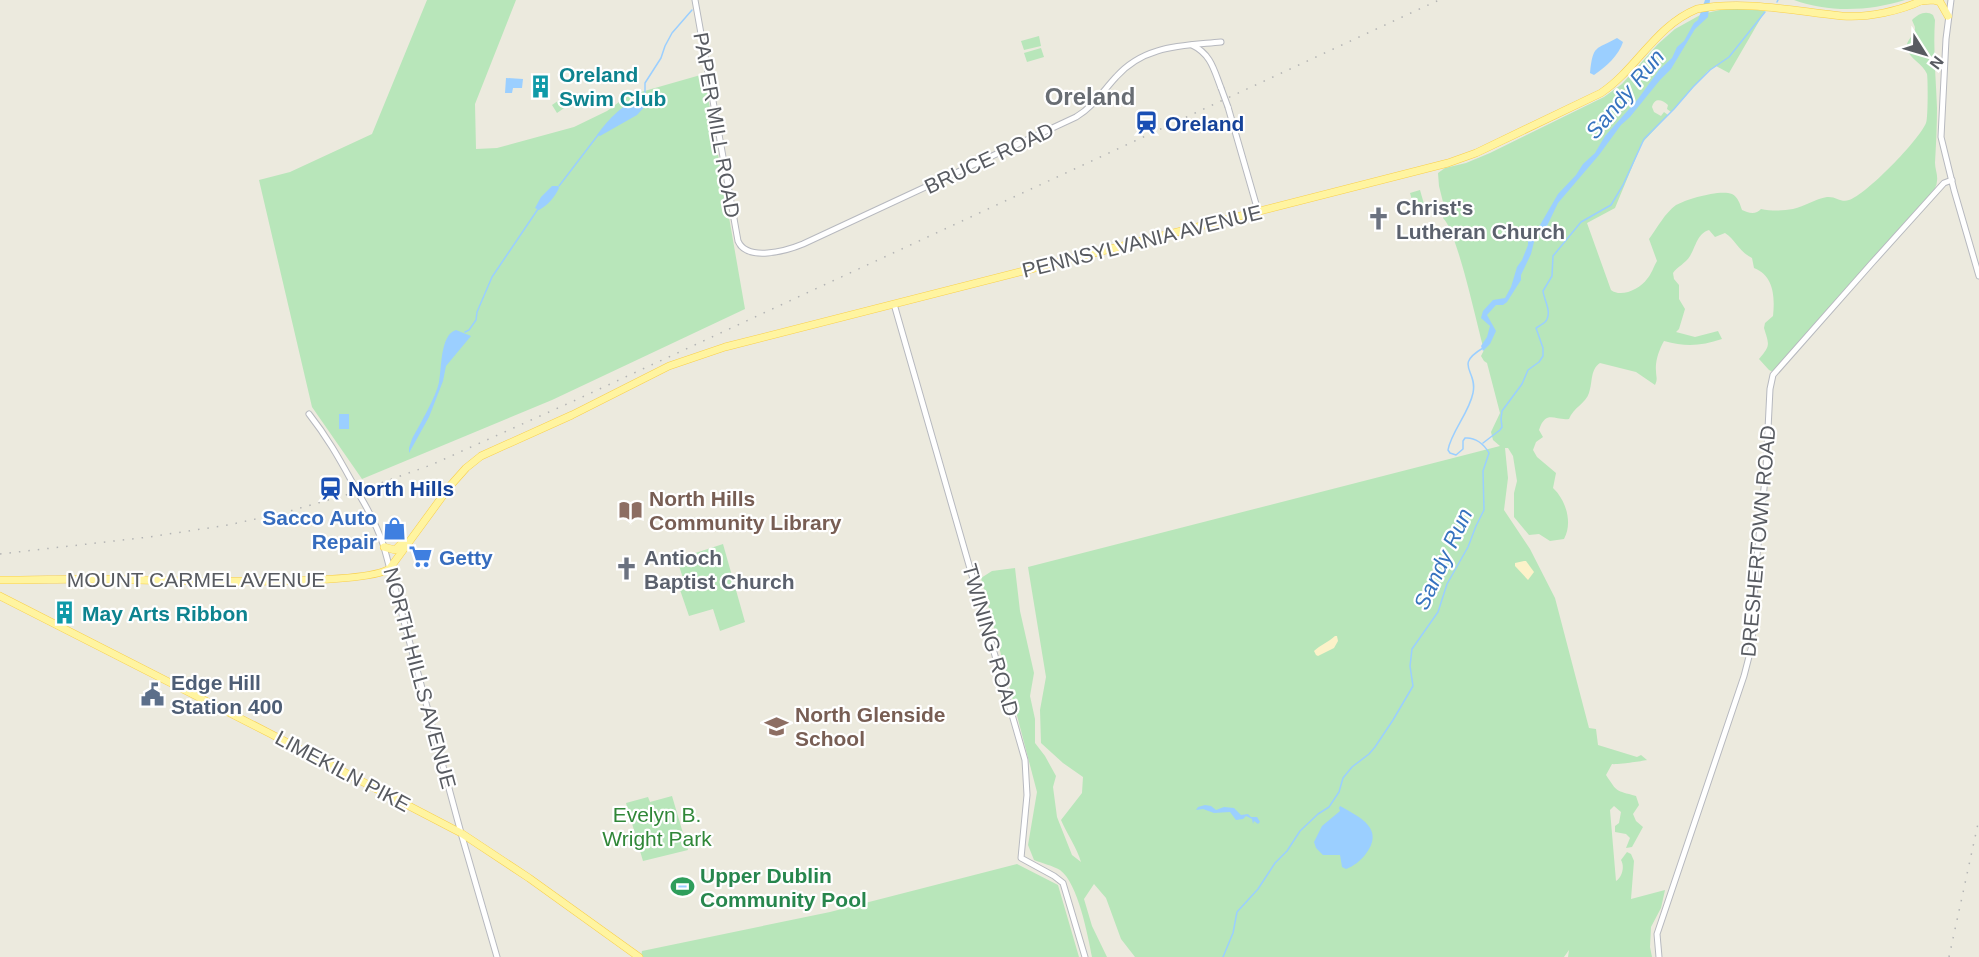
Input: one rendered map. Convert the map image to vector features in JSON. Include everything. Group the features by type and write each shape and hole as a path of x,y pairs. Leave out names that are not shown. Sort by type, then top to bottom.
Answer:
{"main road":[{"name":"PENNSYLVANIA AVENUE","path":"390,568 466,468 492,450 572,415 669,366 725,347 1436,166 1476,153 1601,93 1621,78 1661,32 1683,16 1710,5 1735,1 1761,2 1847,16 1883,12 1922,1"},
{"path":"1922,1 1940,2 1948,16"},
{"path":"384,546 396,550 417,531"},
{"name":"MOUNT CARMEL AVENUE","path":"0,580 264,581 365,576 384,573 390,568"},
{"name":"LIMEKILN PIKE","path":"0,596 461,833 529,878 639,957"}],"street":[{"name":"PAPER MILL ROAD","path":"695,0 738,241 744,249"},
{"path":"1950,0 1941,130 1949,169 1979,276"},
{"name":"BRUCE ROAD","path":"744,249 758,253 776,253 802,244 1076,117 1094,103 1129,64 1163,48 1221,42"},
{"path":"1191,44 1211,60 1228,107 1258,211"},
{"path":"1944,183 1949,169"},
{"name":"DRESHERTOWN ROAD","path":"1659,957 1657,934 1744,676 1752,645 1756,565 1773,375 1944,183 1952,180"},
{"name":"TWINING ROAD","path":"894,304 1025,760 1027,795 1021,858 1054,876 1063,884 1084,957"},
{"name":"NORTH HILLS AVENUE","path":"309,414 341,459 372,516 384,546 461,833 497,957"}],"green space":[{"path":"427,0 516,0 475,104 476,149 497,148 574,127 607,111 627,96 704,74 745,309 552,400 362,479 312,407 259,180 290,172 372,134"},
{"path":"1794,0 1905,0 1864,8 1835,9"},
{"path":"1729,8 1765,11 1729,73 1716,66 1708,71 1671,112 1667,109 1666,103 1659,100 1655,102 1652,107 1654,112 1661,116 1664,112 1668,115 1642,143 1615,208 1587,223 1611,290 1625,293 1644,283 1657,261 1649,239 1668,212 1676,205 1704,195 1727,193 1736,197 1742,210 1747,212 1754,213 1761,209 1789,210 1827,197 1843,201 1849,200 1879,178 1913,142 1926,123 1927,74 1907,49 1909,40 1915,31 1912,20 1919,14 1925,13 1933,15 1935,20 1937,179 1930,195 1773,372 1759,359 1768,345 1765,323 1773,316 1772,288 1766,276 1754,268 1752,258 1725,233 1715,237 1709,230 1702,234 1688,258 1673,273 1679,285 1679,299 1685,309 1676,332 1695,337 1718,331 1722,339 1693,345 1664,341 1657,359 1655,385 1636,372 1600,363 1593,372 1587,397 1569,419 1548,418 1539,430 1543,437 1536,442 1533,450 1537,457 1556,473 1553,488 1565,505 1568,519 1564,539 1550,541 1539,534 1529,535 1514,517 1514,493 1517,481 1513,456 1508,448 1505,448 1508,478 1504,510 1530,549 1555,598 1589,728 1596,729 1598,745 1637,757 1641,755 1647,760 1612,764 1606,775 1618,790 1636,796 1639,805 1633,814 1636,821 1643,827 1632,847 1626,848 1630,838 1626,834 1615,832 1621,812 1614,806 1610,810 1616,881 1622,872 1621,860 1627,852 1631,854 1634,861 1631,899 1665,890 1661,908 1651,927 1652,957 1568,957 1569,950 1564,957 1135,957 1121,939 1106,898 1094,884 1084,899 1092,926 1107,957 1092,957 1081,910 1072,886 1060,870 1034,860 1028,845 1037,792 981,578 992,571 1015,568 1020,611 1034,673 1030,696 1035,719 1035,743 1056,776 1053,787 1057,817 1072,855 1081,862 1061,820 1082,793 1083,777 1041,743 1040,710 1046,677 1028,567 1500,446 1493,440 1491,432 1500,413 1487,363 1481,356 1484,350 1460,259 1443,218 1444,206 1438,173 1445,168 1466,163 1490,153 1604,97 1622,84 1658,44 1675,29 1702,14"},
{"path":"1039,36 1041,46 1024,50 1021,41"},
{"path":"1041,48 1044,57 1027,62 1024,53"},
{"path":"565,96 570,104 557,113 552,105"},
{"path":"1420,190 1424,204 1414,207 1410,193"},
{"path":"723,544 745,622 720,631 713,609 689,616 679,587 685,585 677,559"},
{"name":"Evelyn B. Wright Park","path":"672,796 688,850 643,861 626,803 648,797 650,802"},
{"path":"1017,864 1058,885 1079,957 641,957 642,951 830,912"}],"sand":[{"path":"1526,561 1534,572 1528,580 1515,566 1515,563"},
{"path":"1335,636 1338,641 1334,648 1316,655 1314,651"}],"water":[{"path":"1705,0 1710,0 1708,17 1695,29 1671,69 1621,125 1558,203 1547,226 1535,238 1521,280 1507,302 1503,305 1496,305 1487,315 1496,331 1490,344 1483,351 1481,346 1490,326 1481,318 1483,311 1493,300 1505,298 1528,245 1528,235 1540,225 1558,194 1595,153 1605,136 1638,99 1659,70 1672,58 1677,47 1684,41 1698,20"},
{"path":"1617,38 1623,42 1615,56 1594,75 1590,73 1594,52"},
{"path":"506,78 523,79 522,88 513,88 512,93 505,93"},
{"path":"644,95 648,97 649,102 637,115 600,136 597,135 618,112 630,102"},
{"path":"552,186 559,188 553,198 539,210 535,208 541,197"},
{"path":"456,330 471,336 446,366 443,381 429,417 409,453 412,439 439,382 444,345 451,333"},
{"path":"339,414 349,414 349,429 339,429"},
{"path":"1205,805 1216,810 1224,807 1234,808 1241,815 1248,814 1251,817 1257,817 1260,822 1258,824 1254,821 1253,824 1252,819 1246,816 1236,820 1230,812 1214,813 1203,809 1196,810"},
{"path":"1340,806 1362,819 1372,831 1373,838 1365,855 1346,869 1342,867 1340,855 1323,855 1314,842 1322,826 1340,811"},
{"name":"Upper Dublin Community Pool","path":"682,880 688,882 690,888 688,894 682,896 676,894 674,888 676,882"}],"waterway":[{"path":"645,95 645,83 661,58 672,33 692,10"},
{"path":"1483,443 1500,430 1502,411 1522,384 1528,370 1543,356 1543,348 1536,328 1545,322 1548,315 1543,291 1552,276 1553,256 1581,222 1611,205 1644,139 1710,70 1729,57 1765,12"},
{"path":"559,186 598,135"},
{"path":"465,332 476,320 477,312 492,277 538,209"},
{"name":"Sandy Run","path":"1223,957 1233,933 1237,912 1258,889 1300,831 1329,807 1339,792 1343,778 1375,747 1413,686 1410,666 1412,649 1438,612 1447,584 1468,547 1484,510 1483,471 1489,453 1479,442 1469,438 1465,438 1463,449 1456,455 1448,450 1473,393 1474,385 1468,364 1469,359 1483,348"}],"railway":[{"path":"0,554 149,537 228,525 279,514 353,493 431,465 1439,0"},
{"path":"1949,957 1979,819"}],"place":[{"name":"Oreland Swim Club","path":"541,86"},
{"name":"Oreland","path":"1147,123"},
{"name":"Christ's Lutheran Church","path":"1378,219"},
{"name":"North Hills","path":"330,488"},
{"name":"North Hills Community Library","path":"631,510"},
{"name":"Sacco Auto Repair","path":"395,529"},
{"name":"Getty","path":"421,557"},
{"name":"Antioch Baptist Church","path":"626,569"},
{"name":"May Arts Ribbon","path":"64,613"},
{"name":"Edge Hill Station 400","path":"153,694"},
{"name":"North Glenside School","path":"777,726"},
{"name":"Upper Dublin Community Pool","path":"682,887"}],"district":[{"name":"Oreland","path":"1090,96"}]}
